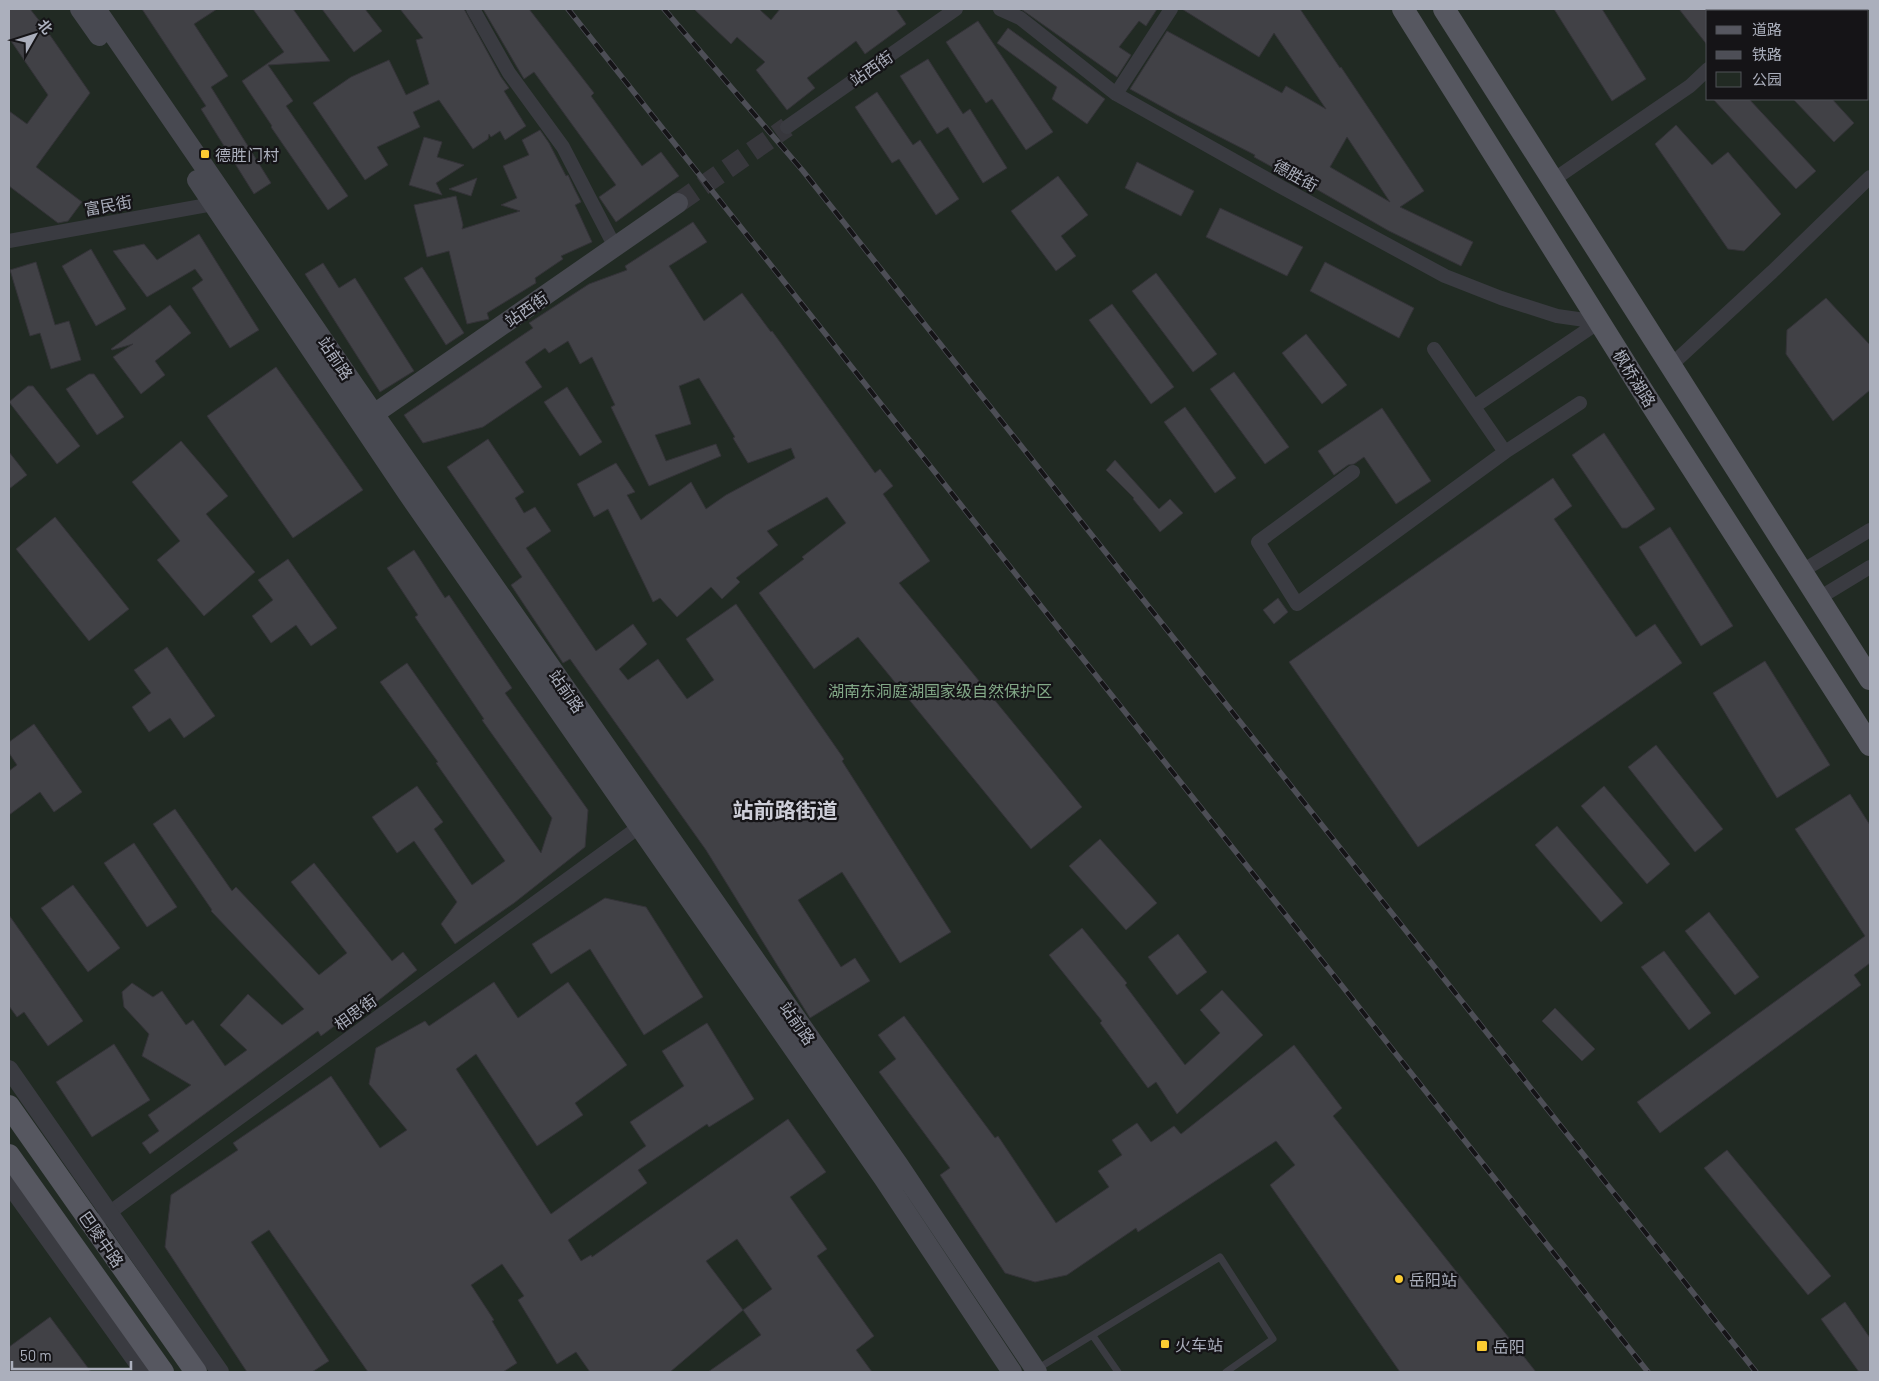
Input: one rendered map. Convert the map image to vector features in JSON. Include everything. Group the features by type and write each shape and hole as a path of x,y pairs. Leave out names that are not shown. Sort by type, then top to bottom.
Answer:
{"main road":[{"name":"站前路","path":"80,9 408,494 884,1179 1012,1372"},
{"name":"站前路","path":"96,9 374,414 898,1164 1036,1371"},
{"name":"枫桥湖路","path":"1403,9 1599,322 1870,745"},
{"path":"1444,9 1870,679"},
{"name":"站西街","path":"374,414 678,203"},
{"name":"巴陵中路","path":"9,1106 101,1219 196,1372"},
{"name":"巴陵中路","path":"9,1155 16,1191 163,1372"}],"street":[{"path":"473,9 509,73 563,147 615,247"},
{"name":"站西街","path":"787,128 956,9"},
{"name":"德胜街","path":"1000,9 1020,18 1116,94 1445,276 1501,298 1557,316 1599,322"},
{"path":"1116,94 1171,9"},
{"path":"1553,180 1690,86 1706,71"},
{"path":"1670,366 1772,272 1870,177"},
{"name":"富民街","path":"9,241 213,204"},
{"path":"1475,406 1599,322"},
{"path":"1434,349 1505,452"},
{"path":"1353,472 1258,542 1297,604 1505,452 1580,403"},
{"path":"1802,571 1870,530"},
{"path":"1819,598 1870,567"},
{"name":"相思街","path":"101,1219 639,827"},
{"path":"9,1069 101,1219 220,1372"},
{"path":"16,1191 144,1372"}],"lane":[{"path":"1036,1371 1220,1257 1273,1339 1226,1372"},
{"path":"1094,1336 1118,1372"}],"green space":[{"name":"湖南东洞庭湖国家级自然保护区","path":"9,9 1870,9 1870,1372 9,1372"}],"building":[{"path":"9,9 30,9 90,93 36,167 82,202 68,221 58,223 9,186 9,111 27,124 48,95 9,38"},
{"path":"142,9 217,9 194,24 228,76 211,87 271,183 254,194 201,109 206,106"},
{"path":"253,9 293,9 330,61 268,65 293,101 286,106 348,196 328,210 242,81 284,52"},
{"path":"322,9 365,9 382,31 354,52"},
{"path":"400,9 464,9 501,77 509,88 504,91 526,126 505,140 500,131 491,137 489,134 488,139 473,149 439,100 413,112 420,127 377,147 388,165 365,180 313,103 351,77 389,60 406,95 429,84 416,40 423,38"},
{"path":"483,9 529,9 594,93 591,96 642,166 661,152 679,176 616,222 599,197 616,185 534,72 524,79"},
{"path":"694,9 759,9 771,20 780,9 896,9 906,24 865,54 856,41 807,78 815,88 787,110 756,70 765,62 737,37 731,44"},
{"path":"1021,9 1157,9 1146,26 1139,21 1119,47 1131,55 1117,77"},
{"path":"1182,9 1300,9 1424,191 1400,207 1473,242 1461,266 1389,231 1304,182 1303,184 1254,157 1255,155 1130,89 1167,31 1282,93 1286,86 1326,109 1274,33 1259,57","holes":["1347,137 1390,202 1330,167"]},
{"path":"1554,9 1602,9 1646,79 1612,101"},
{"path":"1679,9 1708,9 1706,10 1706,43"},
{"path":"978,21 1053,132 1026,150 992,99 986,103 946,42"},
{"path":"1008,28 1105,99 1087,124 1052,99 1057,87 997,43"},
{"path":"928,59 963,114 970,109 1007,168 983,183 948,127 937,134 900,76"},
{"path":"877,92 913,145 920,140 959,199 936,215 899,159 892,163 855,107"},
{"path":"1714,100 1750,100 1816,171 1796,189"},
{"path":"1794,100 1833,100 1854,123 1834,142"},
{"path":"1676,125 1712,165 1728,152 1781,214 1744,251 1728,249 1655,144"},
{"path":"540,130 566,176 568,175 581,202 575,205 592,242 561,256 563,259 535,278 536,283 487,313 489,319 467,324 449,251 427,257 414,205 456,196 463,225 462,229 520,211 501,205 517,198 503,166 529,155 522,140"},
{"path":"424,137 442,142 437,157 464,165 436,183 442,195 409,185"},
{"path":"1137,162 1194,191 1181,216 1125,188"},
{"path":"1058,176 1088,215 1061,236 1076,256 1056,271 1011,211"},
{"path":"477,178 471,196 449,189"},
{"path":"1220,208 1303,247 1287,276 1206,237"},
{"path":"693,222 707,242 669,266 704,321 742,293 772,331 875,473 880,469 893,486 883,494 930,561 899,583 1082,807 1031,849 858,637 814,669 759,593 804,559 802,557 846,523 827,497 767,531 778,545 736,578 740,582 722,599 711,587 677,617 660,598 653,602 608,509 594,517 577,484 616,463 635,492 627,495 641,520 691,482 706,509 726,495 795,458 791,448 748,463 733,438 735,437 699,378 679,386 691,424 655,435 666,461 716,444 721,456 649,486 611,407 615,405 592,357 580,364 568,341 549,353 545,348 525,362 542,387 483,427 423,443 404,415 533,328 529,323 589,284 627,270 625,266"},
{"path":"199,234 259,330 230,348 192,288 203,280 195,269 147,297 113,251 144,244 157,260"},
{"path":"91,249 126,309 96,326 62,266"},
{"path":"36,262 55,325 69,321 81,360 51,369 40,333 30,336 10,270"},
{"path":"1325,262 1414,308 1399,338 1310,291"},
{"path":"323,263 339,288 355,278 414,371 380,392 305,274"},
{"path":"422,267 464,333 446,345 404,278"},
{"path":"1156,273 1217,354 1193,372 1132,291"},
{"path":"1826,298 1870,345 1870,390 1833,421 1786,354 1787,330"},
{"path":"1112,304 1174,387 1151,404 1089,320"},
{"path":"170,305 191,333 155,361 165,375 141,394 113,357 133,344 111,349"},
{"path":"1306,334 1347,385 1322,404 1282,353"},
{"path":"276,367 363,490 293,538 207,416"},
{"path":"1234,372 1289,447 1265,464 1210,389"},
{"path":"89,374 94,374 124,417 97,435 66,389"},
{"path":"28,386 33,386 80,446 57,464 9,402"},
{"path":"567,387 602,442 580,456 544,402"},
{"path":"1185,407 1236,478 1215,493 1164,422"},
{"path":"1382,408 1431,481 1396,504 1364,457 1334,475 1318,451"},
{"path":"1604,433 1655,509 1627,528 1622,528 1572,455"},
{"path":"488,439 524,492 515,498 524,513 535,507 551,531 526,548 596,651 633,624 647,644 619,669 628,680 658,659 687,699 714,680 686,639 736,604 844,759 842,761 951,932 900,963 842,872 798,900 841,967 855,958 870,981 810,1018 706,850 570,659 563,663 511,585 522,577 447,467"},
{"path":"181,441 228,496 206,514 255,572 204,616 157,560 180,541 132,482"},
{"path":"9,452 27,475 9,489"},
{"path":"1115,460 1159,509 1170,499 1183,513 1160,532 1134,498 1106,470"},
{"path":"1553,478 1572,506 1554,519 1636,637 1655,624 1682,663 1418,847 1289,662"},
{"path":"55,517 129,609 89,641 16,549"},
{"path":"1670,527 1733,626 1701,646 1639,547"},
{"path":"414,550 445,598 449,595 512,688 505,693 588,810 585,847 514,903 455,944 441,924 457,902 414,841 397,853 372,817 417,786 443,822 434,829 472,885 505,861 436,763 438,762 380,682 407,663 541,853 552,818 482,720 484,719 415,617 418,615 387,568"},
{"path":"288,559 337,628 311,646 296,625 271,643 252,616 273,600 258,580"},
{"path":"1278,598 1288,612 1274,624 1263,610"},
{"path":"167,647 215,716 184,738 170,718 149,732 132,707 151,693 134,670"},
{"path":"1765,661 1830,765 1777,798 1713,693"},
{"path":"34,724 82,792 54,812 40,792 9,815 9,771 17,765 9,753 9,742"},
{"path":"1656,745 1723,829 1695,852 1628,767"},
{"path":"1604,786 1670,864 1647,884 1581,806"},
{"path":"1850,794 1870,825 1870,963 1854,975 1861,985 1660,1133 1637,1102 1865,936 1795,829"},
{"path":"175,809 232,891 236,887 319,975 347,953 291,882 314,863 392,961 403,952 417,970 360,1015 356,1010 321,1036 318,1031 150,1154 142,1143 159,1131 148,1115 191,1085 142,1056 149,1034 124,1007 122,992 132,983 153,997 162,991 186,1025 193,1020 225,1066 247,1050 220,1025 248,994 282,1025 304,1009 211,911 153,824"},
{"path":"1557,826 1623,903 1601,922 1535,845"},
{"path":"1100,839 1157,903 1126,930 1069,866"},
{"path":"134,843 177,907 147,927 104,863"},
{"path":"73,885 120,948 88,972 41,908"},
{"path":"605,898 646,907 703,997 644,1035 590,949 551,974 532,944"},
{"path":"1709,912 1759,977 1735,995 1685,931"},
{"path":"9,915 83,1021 48,1046 24,1012 17,1017 9,1006"},
{"path":"1082,928 1127,983 1125,985 1185,1065 1220,1033 1200,1010 1222,990 1263,1035 1177,1114 1156,1082 1148,1088 1100,1023 1102,1021 1049,955"},
{"path":"1178,934 1207,972 1177,995 1148,957"},
{"path":"1664,951 1711,1013 1689,1030 1641,967"},
{"path":"494,982 518,1018 568,982 627,1065 575,1103 583,1115 537,1146 476,1054 456,1069 551,1214 646,1146 630,1122 684,1086 662,1051 707,1023 754,1099 709,1127 707,1124 638,1170 647,1183 568,1240 581,1261 591,1255 592,1257 788,1119 826,1172 790,1197 827,1249 817,1256 874,1336 856,1350 872,1372 708,1372 761,1335 743,1310 670,1372 590,1372 576,1352 557,1364 518,1300 524,1296 502,1264 471,1285 494,1320 492,1321 517,1363 503,1372 368,1372 269,1230 251,1242 329,1361 312,1372 247,1372 165,1247 171,1195 238,1150 233,1143 331,1076 380,1148 407,1130 369,1084 376,1048 425,1021 429,1026","holes":["737,1239 772,1289 743,1310 706,1261"]},
{"path":"1555,1008 1595,1049 1582,1061 1542,1021"},
{"path":"904,1016 995,1138 998,1136 1056,1223 1109,1187 1098,1171 1122,1155 1112,1140 1137,1123 1151,1142 1174,1126 1181,1134 1294,1045 1342,1108 1333,1116 1536,1372 1400,1372 1270,1185 1295,1165 1276,1141 1138,1232 1136,1228 1067,1275 1035,1282 1005,1273 940,1175 950,1168 879,1072 896,1059 878,1035"},
{"path":"114,1044 150,1100 92,1137 56,1082"},
{"path":"1727,1150 1831,1276 1808,1295 1704,1168"},
{"path":"1845,1302 1870,1338 1870,1372 1859,1372 1821,1319"},
{"path":"50,1317 91,1372 9,1372 9,1347"}],"tunnel":[{"path":"678,203 787,127"}],"railway":[{"path":"568,9 1648,1372"},
{"path":"664,9 803,171 1756,1372"}],"place":[{"name":"德胜门村","path":"205,154"},
{"name":"岳阳站","path":"1399,1279"},
{"name":"火车站","path":"1165,1344"},
{"name":"岳阳","path":"1482,1346"}],"district":[{"name":"站前路街道","path":"785,809"}]}
